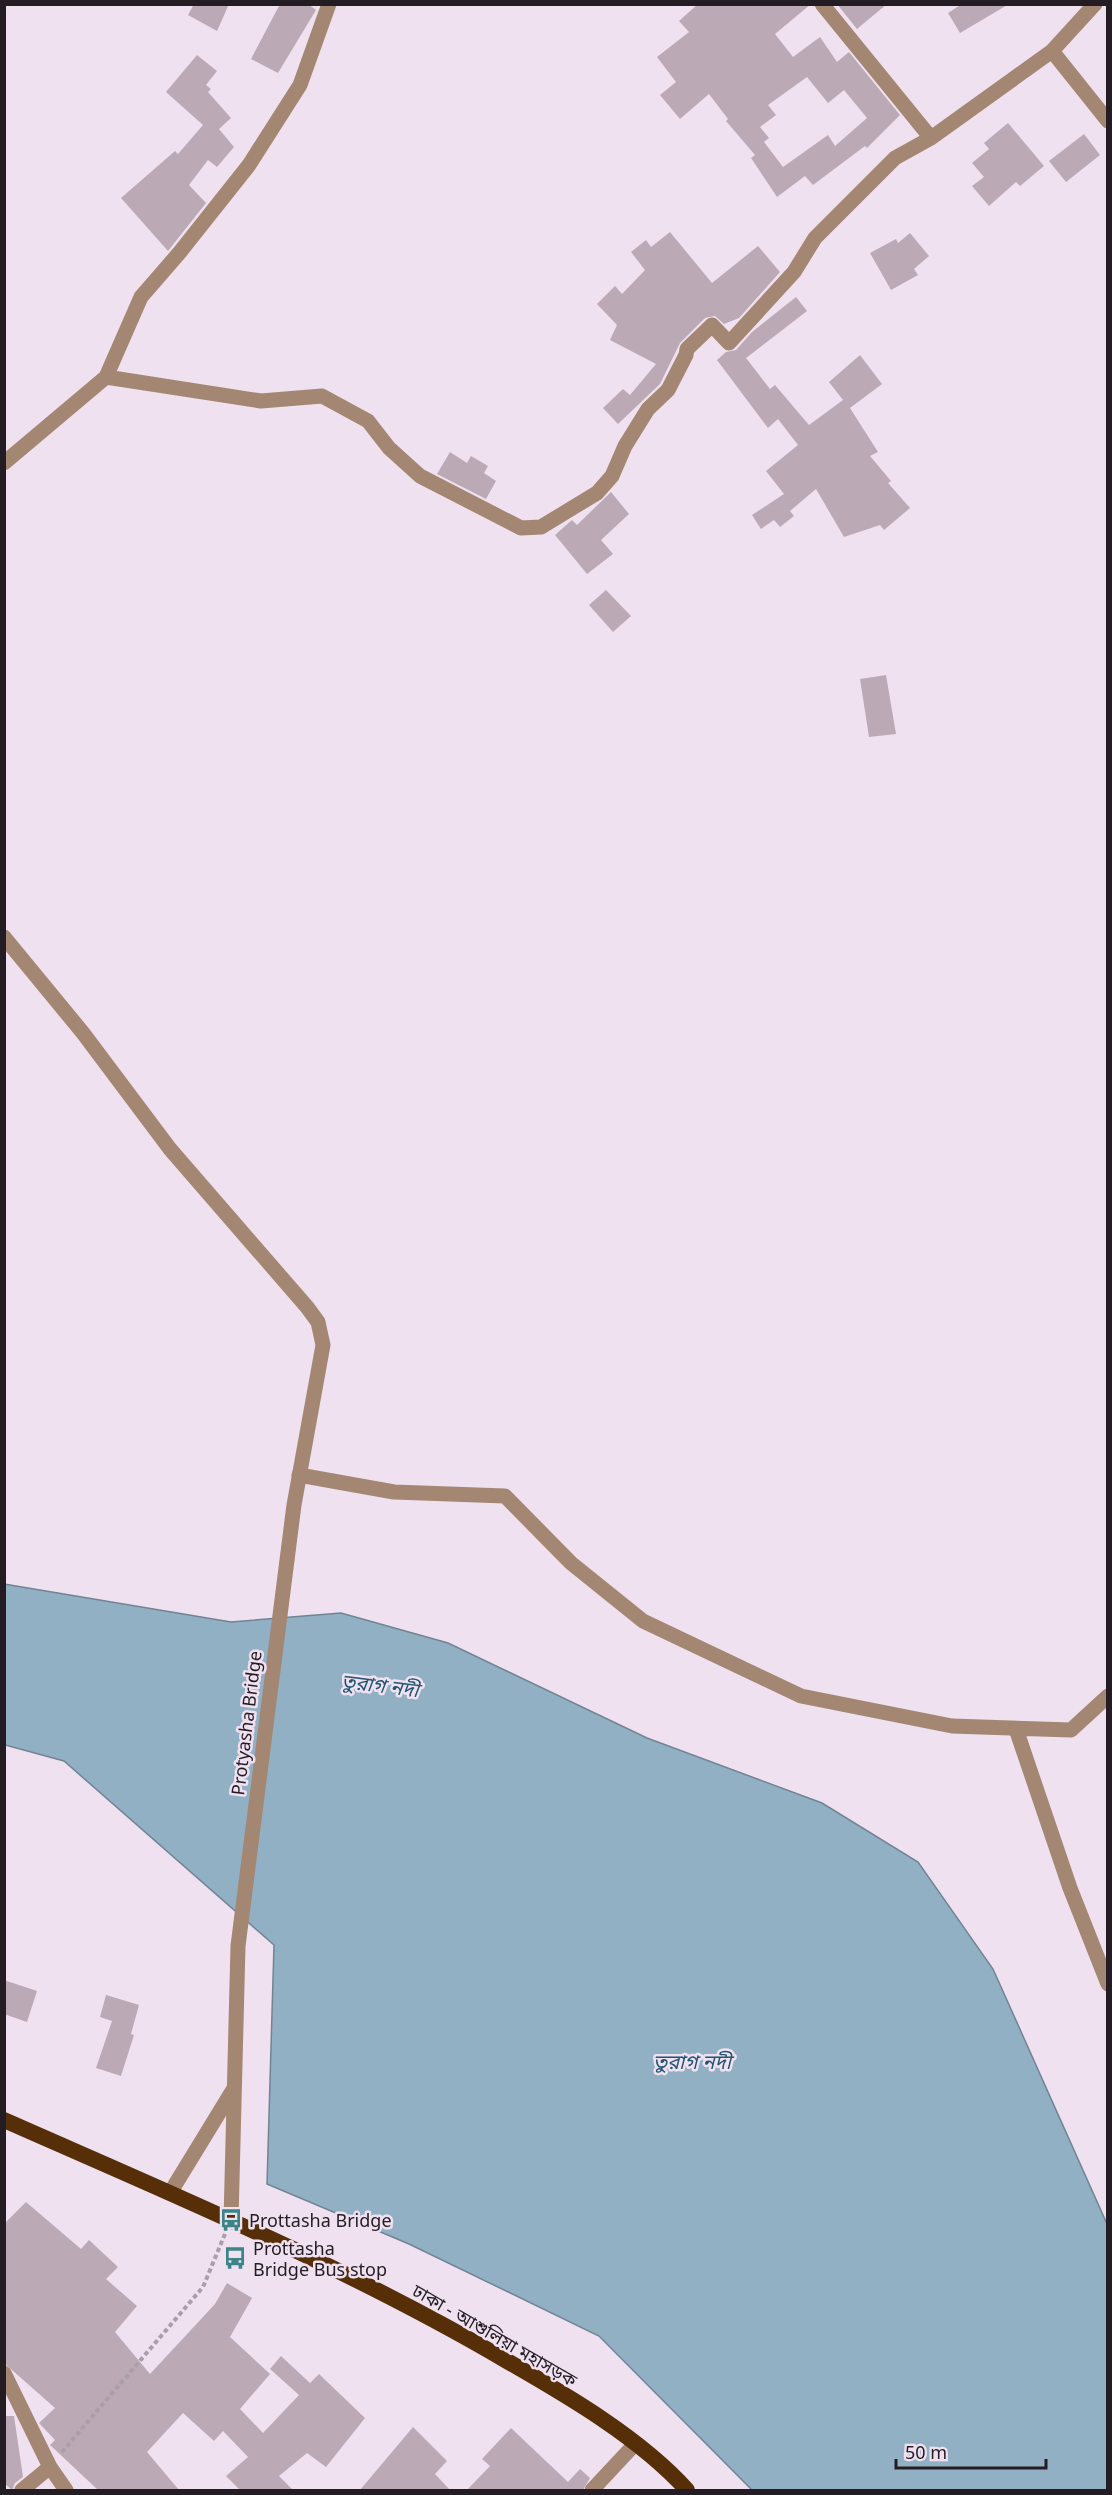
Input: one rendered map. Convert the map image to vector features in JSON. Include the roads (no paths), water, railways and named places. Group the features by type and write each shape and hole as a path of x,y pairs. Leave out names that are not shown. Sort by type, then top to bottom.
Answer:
{"highway":[{"name":"ঢাকা - আশুলিয়া মহাসড়ক","path":"4,2120 231,2220 451,2328 545,2383 635,2444 687,2490"}],"street":[{"path":"4,463 106,377 141,297 249,165 300,85 328,4"},
{"path":"822,4 931,138"},
{"path":"106,377 261,401 322,396 368,421 389,448 420,476 521,528 541,527 597,493 612,476 625,446 648,409 668,390 686,356 687,348 712,325 729,343 794,272 823,230 895,158 931,138 1052,51 1095,4"},
{"path":"1052,51 1107,121"},
{"name":"Protyasha Bridge","path":"4,937 83,1034 170,1149 318,1322 323,1346 294,1505 238,1946 231,2220"},
{"path":"299,1475 394,1492 505,1496 571,1563 643,1622 801,1696 952,1726 1071,1730 1107,1696"},
{"path":"1016,1728 1070,1888 1107,1984"},
{"path":"170,2193 234,2087"},
{"path":"4,2373 50,2466 66,2490"},
{"path":"591,2490 635,2444"},
{"path":"22,2490 50,2466"}],"water":[{"name":"তুরাগ নদী","path":"4,1584 231,1622 341,1613 448,1643 647,1738 822,1803 918,1862 993,1969 1107,2224 1107,2490 752,2490 599,2336 409,2244 267,2184 274,1945 64,1761 5,1745"}],"place":[{"name":"Prottasha Bridge","path":"231,2220"},
{"name":"Prottasha Bridge Bus stop","path":"235,2258"}]}
